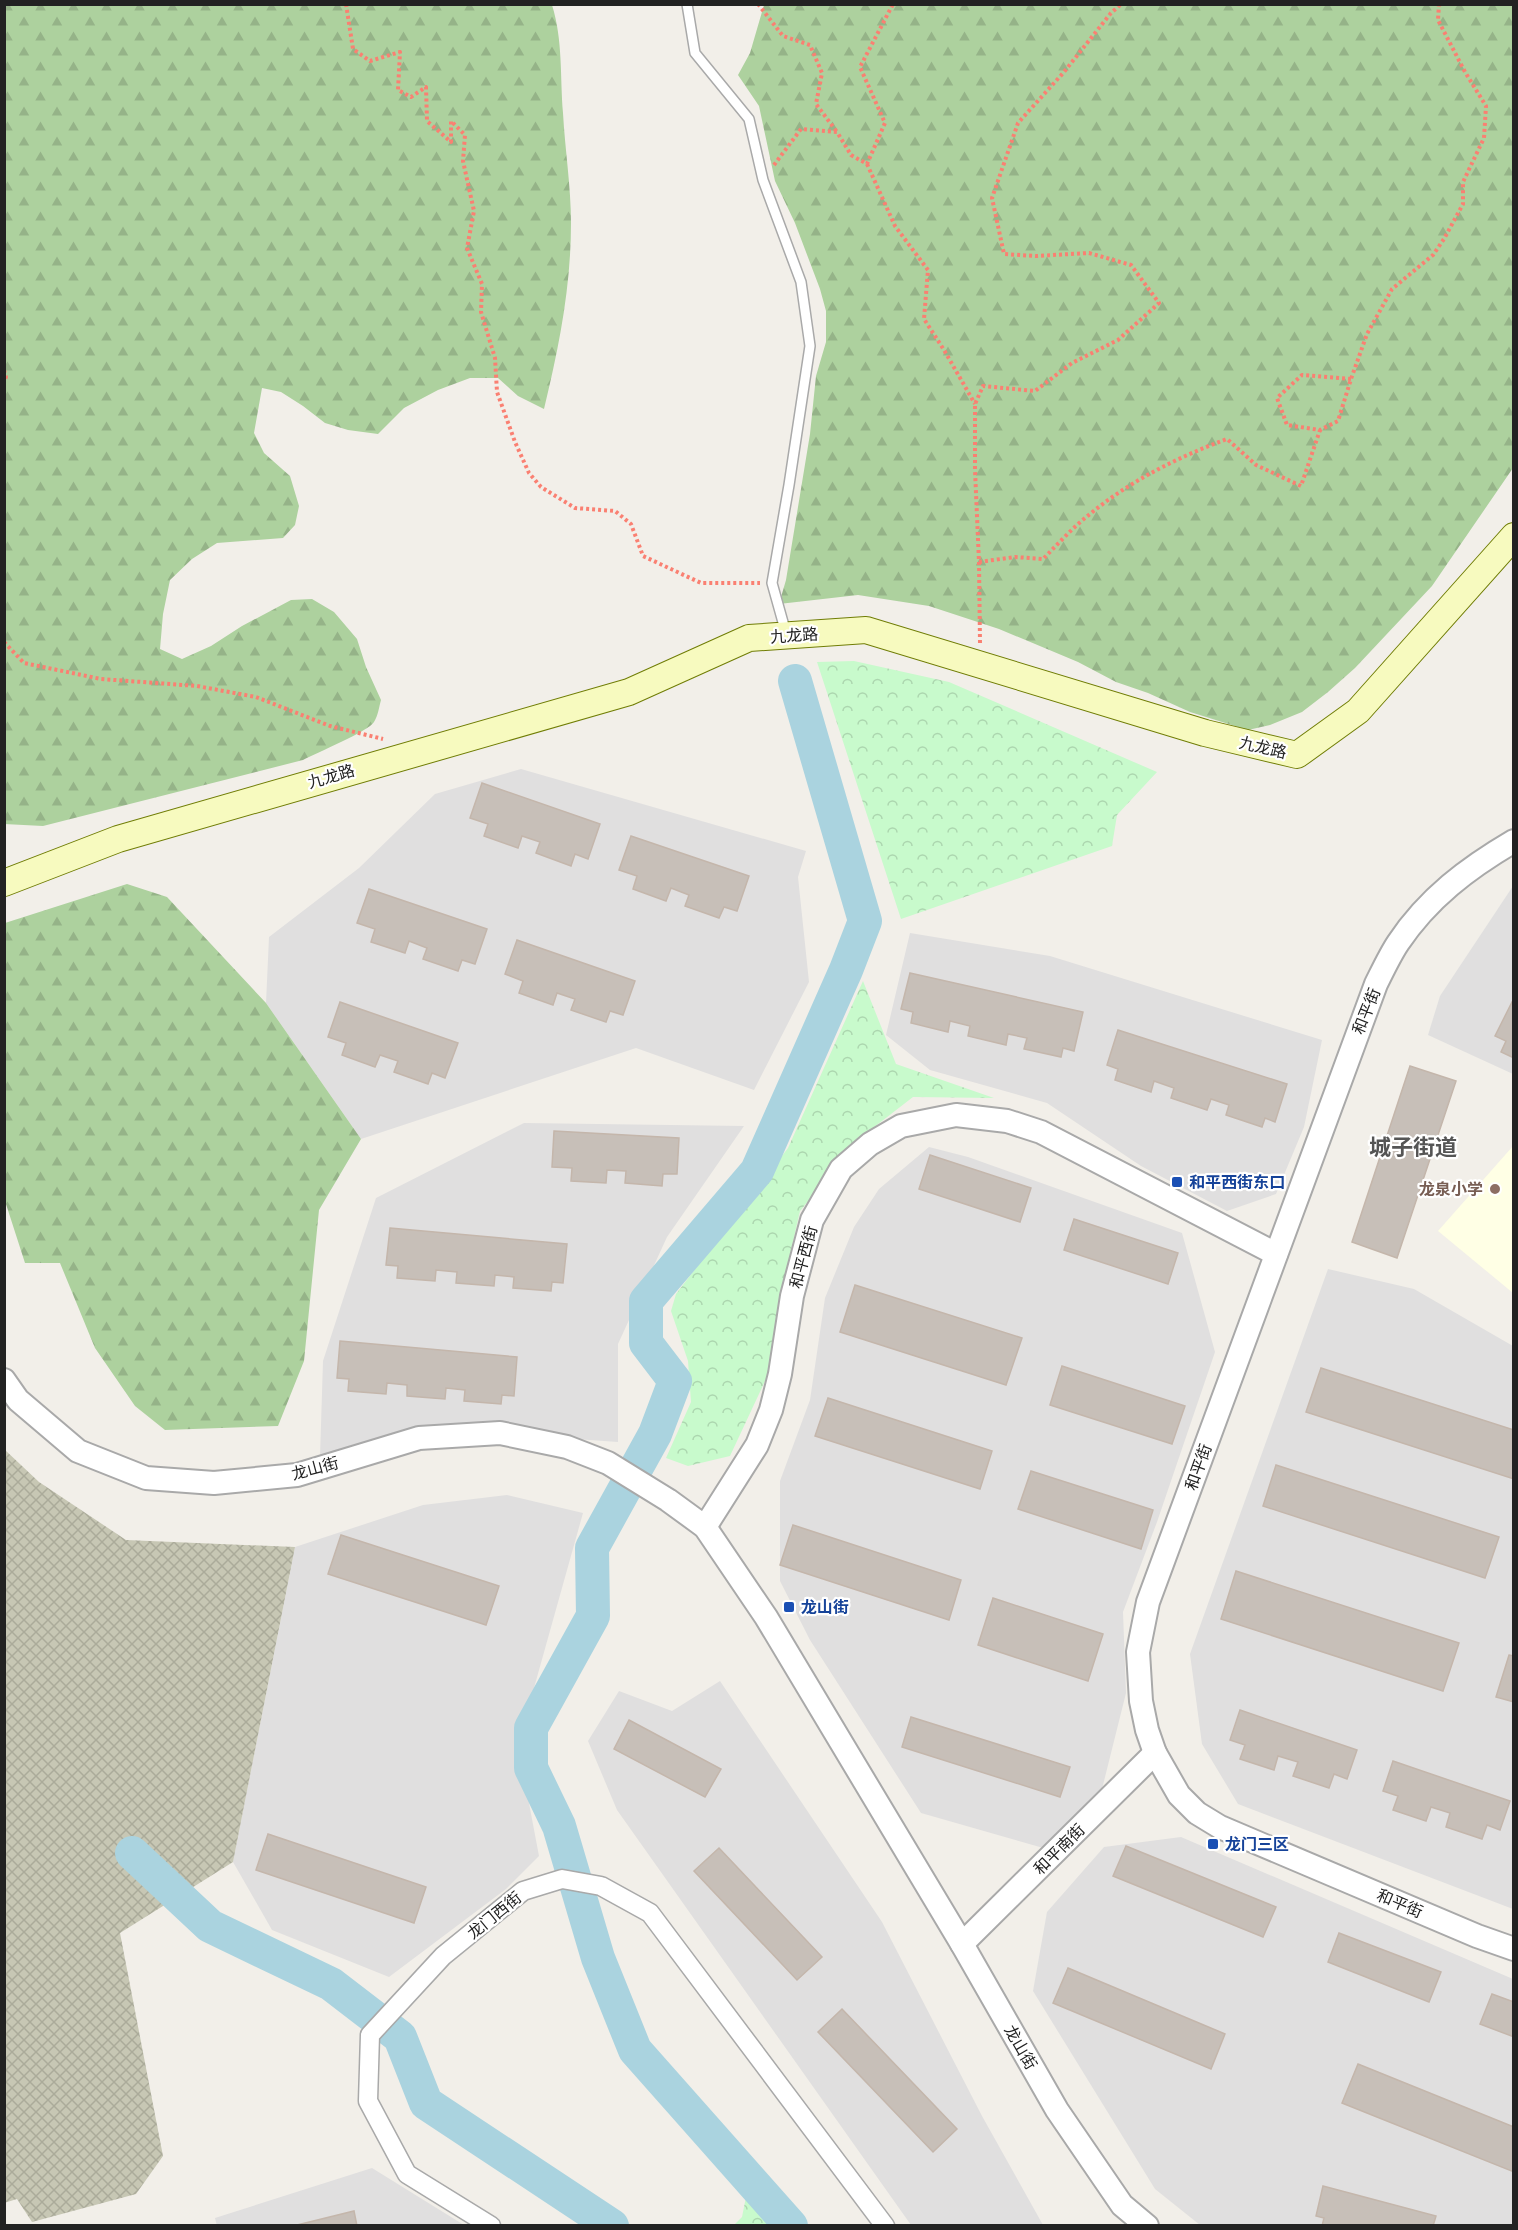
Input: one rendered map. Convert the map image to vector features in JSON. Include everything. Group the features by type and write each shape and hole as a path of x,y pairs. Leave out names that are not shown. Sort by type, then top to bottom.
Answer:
{"main road":[{"name":"九龙路","path":"4,883 118,839 628,692 749,639 866,630 1205,734 1297,755 1358,711 1514,536"}],"street":[{"name":"和平街","path":"1514,841 1462,874 1429,903 1398,943 1372,994 1148,1602 1138,1652 1142,1701 1147,1730 1155,1753 1179,1795 1197,1813 1220,1827 1514,1949"},
{"name":"和平西街","path":"705,1527 757,1445 771,1410 780,1374 792,1296 813,1220 841,1169 870,1144 901,1126 956,1115 1007,1121 1041,1132 1276,1254"},
{"name":"龙山街","path":"4,1380 18,1400 78,1451 146,1478 214,1483 297,1475 419,1438 500,1433 567,1447 608,1463 668,1500 705,1527 761,1609 962,1944 1057,2110 1122,2205 1147,2226"},
{"name":"和平南街","path":"962,1944 1155,1753"},
{"name":"龙门西街","path":"491,2226 407,2174 368,2101 370,2035 443,1956 523,1891 562,1879 601,1886 651,1913 885,2226"}],"lane":[{"path":"687,4 695,53 749,119 763,180 801,282 810,346 772,583 786,636"}],"path":[{"path":"346,4 353,49 370,61 400,52 398,90 411,97 426,87 427,121 451,142 451,121 465,135 463,161 474,211 467,248 482,284 481,312 495,358 497,392 529,473 540,487 574,508 615,511 631,524 643,556 701,583 772,583"},
{"path":"758,4 783,36 810,45 822,73 816,104 851,155 867,164 895,226 928,270 924,319 975,404"},
{"path":"867,164 885,123 860,67 893,4"},
{"path":"980,665 975,404 983,386 1035,391 1072,363 1118,340 1159,303 1131,264 1089,253 1036,256 1004,254 992,198 1018,123 1121,4"},
{"path":"1351,379 1302,375 1277,399 1287,425 1320,430 1338,421 1367,334 1392,289 1433,255 1463,204 1464,182 1484,138 1486,106 1438,20 1439,4"},
{"path":"763,180 801,129 837,132"},
{"path":"4,370 6,377 4,382"},
{"path":"979,561 1015,557 1043,559 1088,515 1120,490 1165,465 1227,439 1256,465 1301,486 1320,430"},
{"path":"4,642 24,663 101,679 197,686 256,697 330,726 386,740"}],"shaded area":[{"path":"521,769 806,851 798,877 809,982 754,1090 636,1048 361,1139 266,1003 269,937 359,868 435,794"},
{"path":"1513,886 1513,1074 1428,1035 1440,996"},
{"path":"910,933 1050,956 1322,1040 1304,1127 1276,1194 1227,1211 1141,1166 1047,1103 930,1070 886,1035"},
{"path":"524,1123 744,1126 667,1237 618,1344 618,1442 519,1435 320,1457 323,1361 376,1198"},
{"name":"龙泉小学","path":"1513,1146 1513,1293 1438,1231"},
{"path":"929,1147 968,1157 1182,1233 1215,1352 1157,1522 1123,1612 1126,1693 1099,1801 1054,1851 921,1813 810,1640 780,1581 780,1481 810,1400 825,1298 854,1227 879,1189"},
{"path":"1328,1269 1414,1289 1513,1346 1513,1909 1238,1804 1202,1744 1190,1654"},
{"path":"4,1449 39,1482 126,1540 295,1547 233,1862 120,1933 163,2156 136,2194 32,2222 17,2199 4,2203"},
{"path":"507,1495 583,1513 518,1745 539,1856 506,1889 389,1977 272,1930 233,1862 295,1547 423,1505"},
{"path":"720,1681 882,1922 982,2116 1043,2225 911,2225 617,1810 588,1741 619,1691 672,1711"},
{"path":"1181,1837 1513,1979 1513,2225 1200,2225 1155,2189 1033,1991 1047,1912 1104,1847"},
{"path":"372,2168 464,2225 217,2226 215,2218"}],"green space":[{"path":"5,4 552,5 560,45 571,209 566,294 544,409 518,396 498,378 470,378 438,390 404,408 378,434 348,430 325,423 281,392 262,388 254,433 264,453 290,476 299,506 295,525 283,538 217,543 192,559 170,580 163,614 160,649 182,659 211,646 242,626 291,600 312,599 334,612 357,639 366,667 381,700 374,722 353,736 303,760 43,826 4,824"},
{"path":"764,5 1513,5 1513,468 1432,586 1355,668 1328,692 1302,712 1270,725 1248,730 1190,712 1148,693 1116,682 1078,662 999,629 929,606 858,595 779,604 786,580 810,434 816,376 826,342 826,311 795,223 775,181 759,106 738,75 750,53"},
{"path":"854,661 949,682 1157,772 1117,815 1112,846 901,919 817,662"},
{"path":"127,884 167,897 266,1003 361,1139 319,1210 304,1361 278,1426 165,1430 135,1406 95,1348 60,1263 25,1263 5,1201 5,923"},
{"path":"863,981 896,1064 994,1098 913,1097 860,1138 800,1211 785,1277 772,1366 730,1456 688,1466 666,1458 691,1402 688,1361 671,1311 676,1294 788,1148"},
{"path":"747,2192 777,2225 734,2225 742,2217"}],"building":[{"path":"482,783 600,824 588,859 575,854 571,866 536,853 540,842 522,836 518,848 484,836 488,824 470,818"},
{"path":"631,836 749,876 737,911 724,907 719,918 685,906 689,895 671,888 666,901 633,889 637,876 619,870"},
{"path":"369,889 487,929 475,964 462,960 458,971 423,959 427,948 409,941 405,953 371,942 375,929 357,923"},
{"path":"517,940 635,981 623,1015 610,1011 606,1022 571,1010 575,999 557,993 553,1005 519,993 523,981 505,974"},
{"path":"910,973 1083,1012 1074,1051 1063,1048 1061,1057 1024,1049 1027,1038 1008,1034 1006,1045 968,1036 970,1026 950,1021 948,1032 911,1023 913,1012 901,1009"},
{"path":"340,1002 458,1043 445,1078 432,1073 428,1084 394,1072 398,1061 380,1055 375,1067 342,1055 346,1043 328,1037"},
{"path":"1512,1002 1514,1003 1514,1058 1501,1052 1506,1041 1495,1036"},
{"path":"1118,1030 1287,1084 1275,1122 1265,1118 1262,1127 1226,1115 1229,1105 1211,1099 1207,1110 1171,1098 1174,1088 1154,1081 1151,1092 1115,1080 1118,1069 1107,1065"},
{"path":"1410,1066 1456,1081 1397,1258 1352,1242"},
{"path":"554,1131 679,1138 677,1174 663,1174 662,1186 625,1183 626,1171 607,1170 606,1183 571,1181 572,1168 552,1167"},
{"path":"930,1155 1031,1188 1020,1222 919,1189"},
{"path":"1074,1219 1178,1253 1168,1284 1064,1250"},
{"path":"390,1228 567,1244 563,1283 552,1282 551,1291 513,1288 514,1277 495,1275 494,1286 456,1283 457,1272 436,1270 435,1281 397,1278 398,1266 386,1265"},
{"path":"855,1285 1022,1338 1006,1385 840,1332"},
{"path":"340,1341 517,1357 514,1396 502,1395 501,1404 464,1401 465,1390 446,1388 445,1399 407,1396 407,1385 387,1383 386,1394 348,1391 349,1379 337,1378"},
{"path":"1062,1366 1185,1406 1172,1444 1050,1405"},
{"path":"1321,1368 1514,1430 1514,1479 1306,1412"},
{"path":"828,1398 992,1451 980,1489 815,1436"},
{"path":"1276,1465 1499,1537 1485,1578 1263,1506"},
{"path":"1031,1471 1153,1510 1141,1549 1018,1509"},
{"path":"793,1525 961,1580 949,1620 780,1565"},
{"path":"341,1535 499,1586 486,1625 328,1574"},
{"path":"1236,1571 1459,1643 1443,1691 1221,1619"},
{"path":"993,1598 1103,1634 1088,1681 978,1645"},
{"path":"1509,1655 1514,1656 1514,1702 1496,1697"},
{"path":"1240,1710 1357,1750 1347,1779 1334,1774 1329,1788 1293,1776 1298,1762 1278,1756 1274,1770 1240,1759 1245,1745 1230,1740"},
{"path":"911,1717 1070,1767 1060,1797 902,1747"},
{"path":"629,1720 721,1769 705,1797 614,1749"},
{"path":"1393,1761 1510,1801 1500,1830 1487,1825 1482,1839 1446,1827 1450,1813 1431,1807 1426,1821 1393,1810 1398,1796 1383,1791"},
{"path":"268,1834 426,1887 414,1923 256,1870"},
{"path":"1126,1846 1276,1907 1263,1937 1113,1876"},
{"path":"719,1848 822,1957 797,1980 694,1871"},
{"path":"1339,1933 1441,1972 1429,2002 1328,1962"},
{"path":"1068,1968 1225,2034 1211,2069 1053,2003"},
{"path":"1492,1994 1514,2002 1514,2037 1480,2024"},
{"path":"842,2009 957,2129 933,2152 818,2032"},
{"path":"1358,2064 1514,2127 1514,2172 1342,2103"},
{"path":"1323,2186 1436,2216 1433,2226 1322,2226 1324,2218 1316,2216"},
{"path":"354,2211 357,2226 293,2226"}],"waterway":[{"path":"791,2226 635,2050 598,1958 559,1826 531,1768 531,1728 593,1616 592,1548 655,1434 675,1381 646,1343 646,1301 757,1171 846,970 865,921 795,681"},
{"path":"132,1853 210,1926 331,1984 400,2037 426,2103 612,2226"}],"place":[{"name":"和平西街东口","path":"1177,1182"},
{"name":"龙泉小学","path":"1495,1189"},
{"name":"龙山街","path":"789,1607"},
{"name":"龙门三区","path":"1213,1844"}],"district":[{"name":"城子街道","path":"1413,1147"}]}
